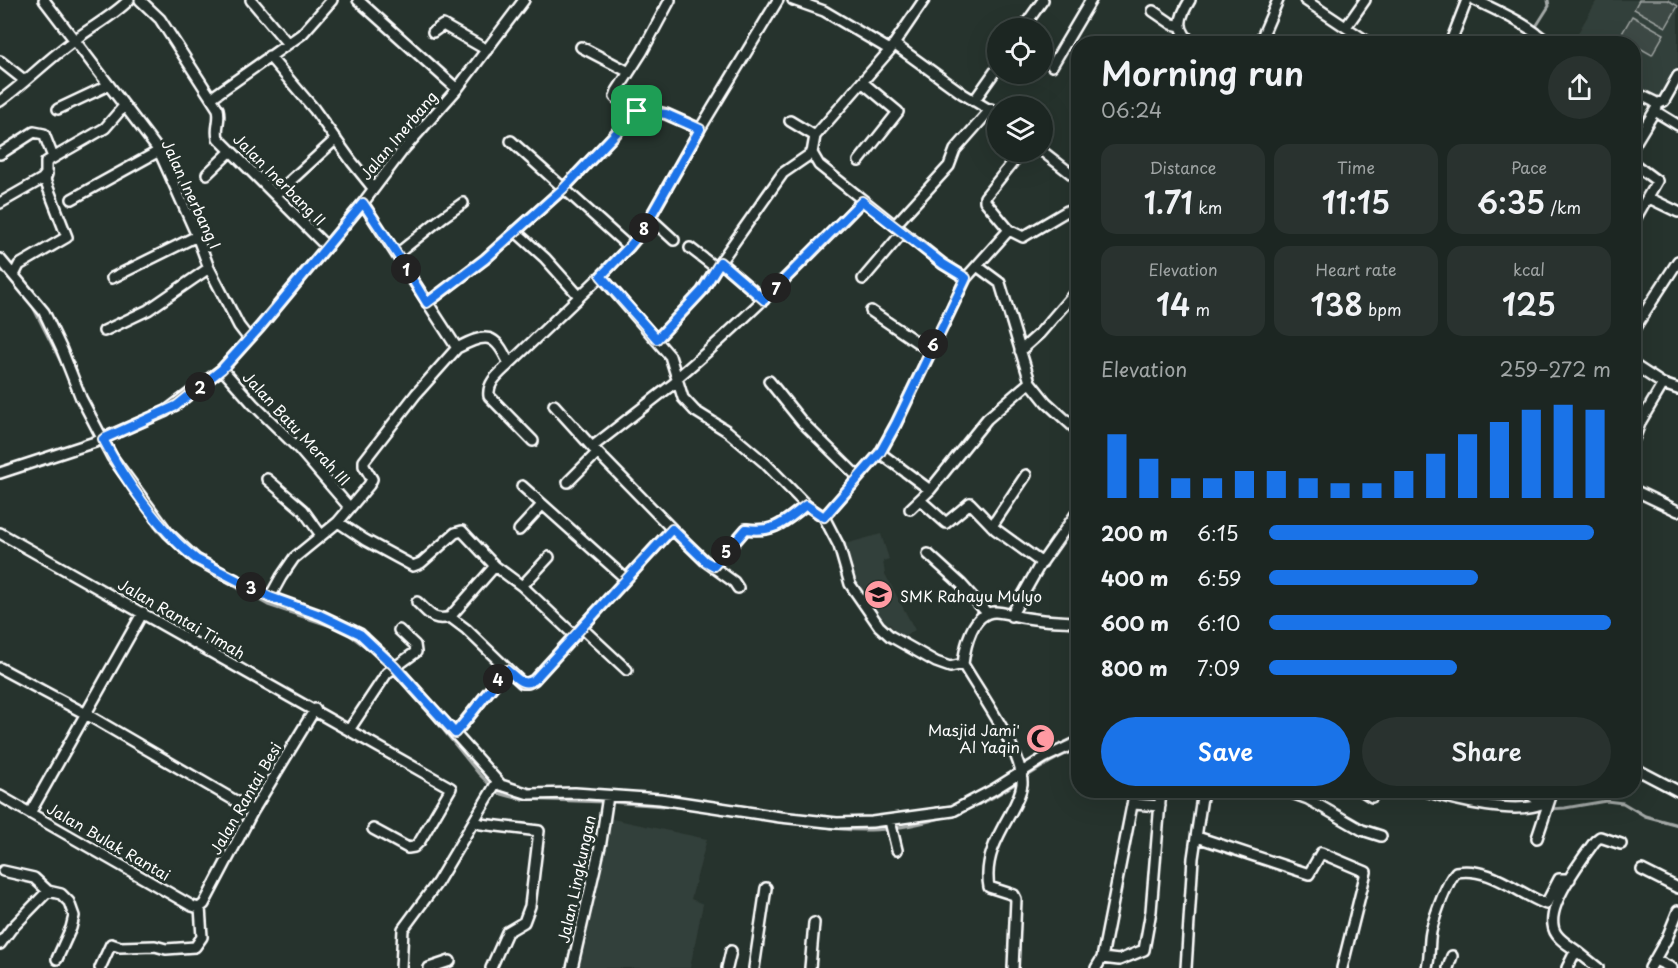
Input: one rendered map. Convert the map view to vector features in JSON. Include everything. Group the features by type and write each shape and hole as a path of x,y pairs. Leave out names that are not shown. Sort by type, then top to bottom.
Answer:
{"street":[{"name":"Jalan Inerbang I","path":"44,0 159,152 209,268 233,315 249,339"},
{"name":"Jalan Inerbang II","path":"140,0 160,19 211,98 220,114 216,132 218,138 327,247"},
{"path":"252,0 288,44"},
{"path":"211,98 309,28 332,0"},
{"path":"357,0 457,89"},
{"name":"Jalan Inerbang","path":"1,475 99,441 176,406 222,369 327,247 403,150 457,89 524,0"},
{"path":"670,0 615,97 637,111 666,114 700,129"},
{"path":"533,441 489,396 488,389 491,383 629,247 650,218 700,129 778,0"},
{"path":"793,0 826,7 987,108"},
{"path":"924,0 892,47 815,136 812,153 819,165 862,201 943,264 966,278"},
{"path":"1030,18 1043,0"},
{"path":"1053,64 1091,0"},
{"path":"1186,36 1181,26 1182,13 1190,0"},
{"path":"1262,36 1278,0"},
{"path":"1306,0 1359,36"},
{"path":"1346,27 1365,0"},
{"path":"1453,36 1467,0"},
{"path":"1475,0 1502,13 1539,36"},
{"path":"0,101 123,2"},
{"path":"1153,10 1172,24 1181,26"},
{"path":"433,32 443,25 487,50"},
{"path":"581,47 629,72"},
{"path":"269,56 314,109 373,188"},
{"path":"0,61 24,80"},
{"path":"1641,133 1677,79"},
{"path":"859,161 898,112 862,82"},
{"path":"974,101 987,83"},
{"path":"58,109 109,85"},
{"path":"1641,97 1678,125"},
{"path":"14,275 19,265 66,238 54,200 44,180 46,162 105,128 124,106"},
{"path":"427,303 485,259 564,188 637,111"},
{"path":"895,225 949,166 955,150 987,119"},
{"path":"790,121 815,136"},
{"path":"0,154 34,132 39,132 44,134 53,157"},
{"path":"275,195 336,139"},
{"path":"511,141 629,247"},
{"path":"207,174 231,151"},
{"path":"72,200 159,152"},
{"path":"657,339 702,291 783,173 812,153"},
{"path":"1053,160 1071,174"},
{"path":"1013,162 985,197 985,201 1009,230 1023,237 1067,211"},
{"path":"1641,169 1657,181 1641,210"},
{"path":"0,203 42,180 46,174"},
{"path":"1649,198 1678,212"},
{"path":"568,482 595,450 720,342 862,201"},
{"path":"363,203 457,348"},
{"path":"397,254 463,203"},
{"path":"650,218 674,240"},
{"path":"824,517 880,453 966,278 1009,230"},
{"path":"515,231 545,258 579,296"},
{"path":"863,279 903,232"},
{"path":"112,279 197,236"},
{"path":"690,248 718,265 764,300"},
{"path":"0,259 44,312 99,441 168,533 196,559 270,597 352,629 368,641 391,669 455,733 496,782 529,794 575,793 608,800 660,799 780,817 892,826 953,811 993,790 1044,758 1071,745"},
{"path":"1641,318 1678,261"},
{"path":"977,266 1000,283 1030,382 1046,402 1071,425"},
{"path":"104,331 148,310 209,268"},
{"path":"601,276 670,356 683,398 695,411 726,431 765,463 806,505 824,517 839,546 850,584 879,626 890,636 936,662 950,667 963,664"},
{"path":"1020,351 1040,333 1071,297"},
{"path":"871,311 930,351"},
{"path":"270,597 294,558 338,522 369,485 372,478 364,466 364,461 416,394 457,348 481,337 488,337 501,347 509,364"},
{"name":"Jalan Batu Merah III","path":"222,369 253,404 299,449 350,508"},
{"path":"1641,370 1663,384 1678,389"},
{"path":"769,381 802,422 858,477"},
{"path":"910,509 930,490 987,419 1030,382"},
{"path":"1641,421 1663,384"},
{"path":"554,405 672,529 705,561 734,582 738,588"},
{"path":"880,453 930,490"},
{"path":"992,526 1026,475"},
{"path":"267,479 303,510 321,535"},
{"path":"522,486 626,579"},
{"path":"1641,493 1678,511"},
{"path":"920,500 946,524 970,503 992,526 1042,563"},
{"path":"519,530 542,505"},
{"path":"714,566 746,529 761,531 778,526 806,505"},
{"path":"1011,616 1042,563 1071,521"},
{"path":"338,522 413,566 417,566 460,531 495,566 627,670"},
{"path":"450,617 466,629 522,683 528,683 534,680 579,632 672,529"},
{"name":"Jalan Rantai Timah","path":"0,533 315,709 451,788 420,841 414,847 408,848 373,829"},
{"path":"928,554 961,584 987,613"},
{"path":"522,586 549,557"},
{"path":"417,602 435,619 450,617 495,566"},
{"path":"30,813 143,612"},
{"path":"1013,968 1016,899 1014,895 989,887 988,860 1016,803 1022,785 1021,773 1009,740 963,664 966,643 973,627 987,613 997,612 1011,616 1071,621"},
{"path":"349,730 391,669 416,652 417,648 399,630"},
{"path":"0,668 86,714 253,810"},
{"path":"455,733 476,710 493,684 507,670"},
{"name":"Jalan Rantai Besi","path":"202,906 253,810 315,709"},
{"path":"1641,772 1678,791"},
{"path":"401,968 403,929 437,883 496,782"},
{"name":"Jalan Bulak Rantai","path":"0,796 192,906 202,906"},
{"path":"1096,968 1102,958 1134,798"},
{"path":"1102,958 1119,960 1144,950 1151,911 1160,798"},
{"path":"1186,968 1193,858 1202,798"},
{"path":"1305,798 1362,830 1381,836"},
{"path":"1448,798 1483,807 1527,807 1544,804 1549,798"},
{"path":"1537,838 1549,798"},
{"name":"Jalan Lingkungan","path":"572,968 601,842 608,800"},
{"path":"1134,804 1160,806"},
{"path":"474,821 481,824 538,831 530,906 524,922 507,932 491,968"},
{"path":"892,826 897,850"},
{"path":"1197,837 1309,874 1321,853 1366,872 1342,968"},
{"path":"1598,968 1558,937 1552,926 1554,911 1570,879 1600,837 1621,844"},
{"path":"1642,870 1678,888"},
{"path":"3,871 34,878 48,891 61,894 69,902 74,916 57,959"},
{"path":"1427,968 1431,952 1430,936 1440,902 1451,877 1456,872 1473,872 1502,880 1545,904 1559,879 1570,879"},
{"path":"754,968 766,888"},
{"path":"0,944 11,929 48,891"},
{"path":"100,968 111,944 120,947 155,946 166,949 195,947 202,937 202,906"},
{"path":"1672,968 1653,964 1677,916"},
{"path":"810,968 814,923"},
{"path":"727,968 731,951"},
{"path":"1567,968 1573,956 1578,952"},
{"path":"1448,968 1452,956"},
{"path":"429,968 450,961"}],"shaded area":[{"path":"1597,0 1678,0 1678,82 1663,108 1641,95 1641,36 1576,36"},
{"path":"1639,0 1668,0 1678,6 1666,27 1634,9"},
{"path":"1632,16 1664,34 1652,55 1641,49 1641,36 1621,36"},
{"name":"SMK Rahayu Mulyo","path":"881,534 889,559 883,561 885,574 915,630 899,639 890,624 883,628 853,581 841,545"},
{"path":"608,818 707,839 691,899 703,904 690,968 571,968"}],"waterway":[{"path":"1530,36 1549,6 1548,0"},
{"path":"30,301 65,370"},
{"path":"87,420 96,438"},
{"path":"133,493 158,531 187,559 268,605 343,630 374,653"},
{"path":"420,701 479,774 498,793 520,799 604,802"},
{"path":"960,812 990,799 1048,763 1071,752"},
{"path":"1534,810 1565,808 1606,801 1623,803 1645,816 1678,825"},
{"path":"610,802 691,808"},
{"path":"804,824 842,829 876,830 948,816"}],"place":[{"name":"SMK Rahayu Mulyo","path":"879,595"},
{"name":"Masjid Jami' Al Yaqin","path":"1041,738"}],"route":[{"path":"637,111 666,114 700,129 643,230 601,276 657,339 702,291 720,262 764,300 862,201 943,264 966,278 880,453 824,517 806,505 778,526 761,531 746,529 714,566 705,561 672,529 534,680 522,683 507,670 493,684 476,710 455,733 394,666 360,634 320,615 270,597 196,559 187,552 168,533 140,496 112,457 103,439 176,406 222,369 363,203 427,303 485,259 564,188 637,111"}]}
